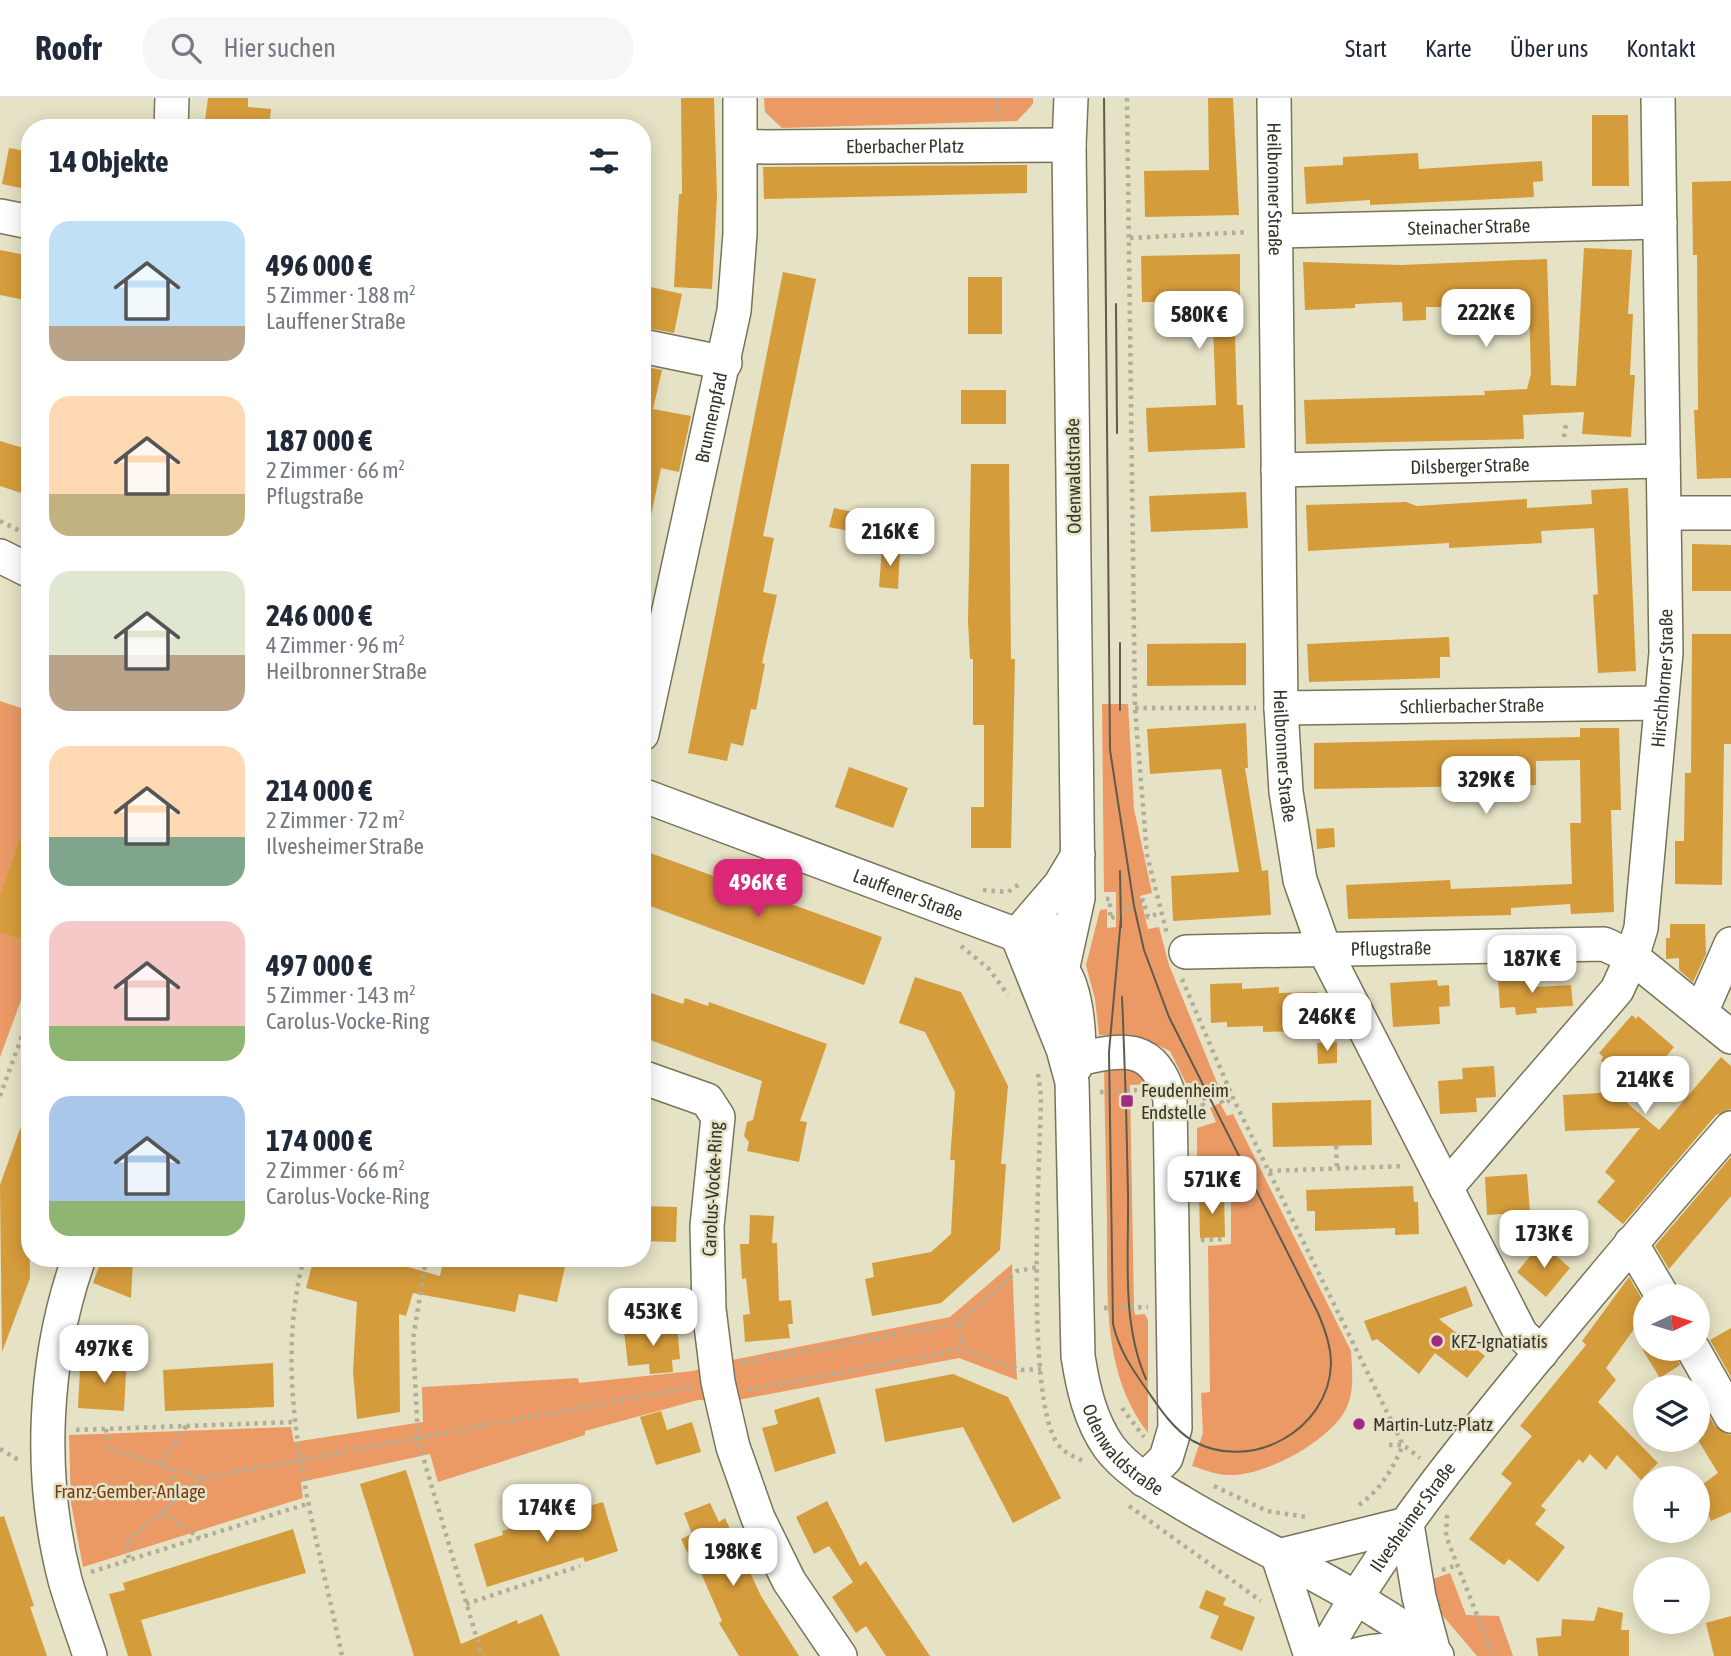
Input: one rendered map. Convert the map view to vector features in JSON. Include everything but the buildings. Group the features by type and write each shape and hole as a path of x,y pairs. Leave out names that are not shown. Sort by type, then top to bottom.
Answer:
{"street":[{"path":"171,119 172,98"},
{"name":"Brunnenpfad","path":"651,693 725,363 734,311 740,234 740,98"},
{"name":"Odenwaldstraße","path":"1071,98 1069,145 1079,898 1062,971 1076,1009 1075,1309 1083,1388 1094,1419 1110,1448 1144,1479 1278,1556 1356,1597 1436,1654"},
{"name":"Heilbronner Straße","path":"1274,98 1278,231 1281,708 1286,792 1300,880 1325,951 1440,1177 1521,1334 1541,1353"},
{"name":"Hirschhorner Straße","path":"1440,1177 1617,990 1641,928 1666,653 1658,98"},
{"name":"Eberbacher Platz","path":"741,147 1069,145"},
{"path":"0,216 21,220"},
{"name":"Steinacher Straße","path":"1278,231 1660,222"},
{"path":"651,348 725,363"},
{"name":"Dilsberger Straße","path":"1278,470 1663,461"},
{"path":"1665,513 1731,513"},
{"path":"0,556 21,566"},
{"name":"Schlierbacher Straße","path":"1281,708 1661,703"},
{"name":"Lauffener Straße","path":"651,798 1017,935"},
{"name":"Odenwaldstraße","path":"1075,1071 1063,1049 1017,935 1060,886 1077,855"},
{"path":"1017,935 1042,936 1071,928"},
{"path":"1017,935 1062,971"},
{"name":"Pflugstraße","path":"1178,955 1604,944 1632,957 1702,1010 1731,1037"},
{"path":"1702,1010 1731,944"},
{"name":"Odenwaldstraße","path":"1075,1071 1125,1051 1143,1056 1163,1073 1170,1099 1175,1428 1144,1479"},
{"name":"Carolus-Vocke-Ring","path":"651,1080 707,1100 718,1118 707,1226 709,1309 727,1380 733,1447 758,1518 789,1581 840,1656"},
{"name":"Ilvesheimer Straße","path":"1322,1656 1356,1597 1441,1475 1632,1243 1731,1128"},
{"path":"1632,1243 1656,1284"},
{"path":"77,1267 55,1353 48,1430 49,1478 65,1579 90,1656"},
{"path":"1700,1362 1731,1416"},
{"path":"1311,1656 1278,1556 1407,1524 1419,1597 1436,1654 1399,1649 1370,1650 1353,1656"}],"path":[{"path":"1127,98 1135,708 1147,855 1161,914 1178,955 1203,1032 1403,1445 1392,1471 1376,1493 1355,1508"},
{"path":"1130,238 1278,231"},
{"path":"0,521 21,532"},
{"path":"1135,708 1281,708"},
{"path":"1097,898 1110,900 1110,919 1143,900 1148,918 1161,914"},
{"path":"960,944 989,969 1011,998"},
{"path":"0,1096 21,1039"},
{"path":"1037,1071 1041,1096 1041,1369 1046,1412 1056,1442 1066,1453 1091,1466"},
{"path":"1336,1146 1337,1169"},
{"path":"1269,1171 1337,1169 1440,1177"},
{"path":"1193,1240 1225,1239"},
{"path":"106,1429 108,1448 202,1478 418,1440 727,1380 741,1364 959,1322 1017,1271 1039,1266"},
{"path":"302,1267 294,1294 289,1340 295,1422 342,1656"},
{"path":"425,1267 413,1339 418,1440 482,1656"},
{"path":"1075,1309 1173,1307"},
{"path":"959,1322 963,1349"},
{"path":"727,1380 745,1391 963,1349 1021,1370 1041,1369"},
{"path":"1117,1399 1142,1436 1144,1479 1157,1528 1257,1595 1263,1604"},
{"path":"48,1430 295,1422"},
{"path":"160,1464 186,1426"},
{"path":"1389,1445 1403,1445"},
{"path":"171,1468 174,1503"},
{"path":"129,1559 126,1543 202,1478"},
{"path":"1205,1481 1267,1511 1310,1517"},
{"path":"65,1579 310,1503"},
{"path":"163,1513 200,1538"},
{"path":"1458,1564 1493,1656"},
{"path":"466,1604 580,1566"}],"green space":[{"path":"764,98 1033,98 1033,104 1017,121 782,128 765,112"},
{"path":"0,701 21,708 21,1000 0,1057"},
{"path":"1102,704 1128,704 1134,809 1152,893 1140,896 1148,929 1159,927 1169,965 1218,1085 1196,1097 1193,1083 1186,1083 1170,1051 1140,1037 1099,1035 1095,999 1086,965 1100,910 1107,909 1107,928 1116,927 1116,892 1104,892"},
{"path":"1134,1067 1154,1084 1130,1085 1134,1307 1135,1315 1145,1314 1148,1320 1148,1433 1122,1384 1110,1331 1108,1304 1104,1070"},
{"path":"1220,1103 1227,1116 1233,1114 1351,1351 1352,1373 1351,1395 1346,1409 1326,1433 1277,1463 1243,1474 1228,1475 1192,1466 1203,1433 1201,1393 1210,1392 1208,1246 1231,1244 1231,1186 1199,1186 1197,1167 1210,1167 1209,1157 1197,1156 1197,1128 1216,1122 1210,1108"},
{"name":"Franz-Gember-Anlage","path":"1012,1264 1017,1380 959,1358 738,1400 698,1400 585,1431 585,1435 438,1482 430,1454 301,1482 303,1498 83,1567 71,1503 69,1435 291,1427 294,1442 423,1422 422,1387 578,1378 579,1383 693,1371 732,1360 950,1317"},
{"path":"1450,1573 1466,1615 1499,1616 1513,1656 1477,1656 1438,1610 1427,1581"}],"tram line":[{"path":"1104,98 1110,750 1134,906 1144,950 1169,1017 1318,1313 1331,1357 1327,1388 1317,1408 1302,1426 1283,1439 1262,1448 1239,1452 1215,1450 1193,1441 1179,1431 1131,1367 1122,1351 1113,1324 1109,1052 1121,918"},
{"path":"1116,304 1117,433"},
{"path":"1120,643 1120,710"},
{"path":"1120,871 1121,927"},
{"path":"1122,997 1128,1169 1128,1288 1133,1335 1146,1379"}],"place":[{"name":"Feudenheim Endstelle","path":"1127,1101"},
{"name":"KFZ-Ignatiatis","path":"1437,1341"},
{"name":"Martin-Lutz-Platz","path":"1359,1424"}]}
